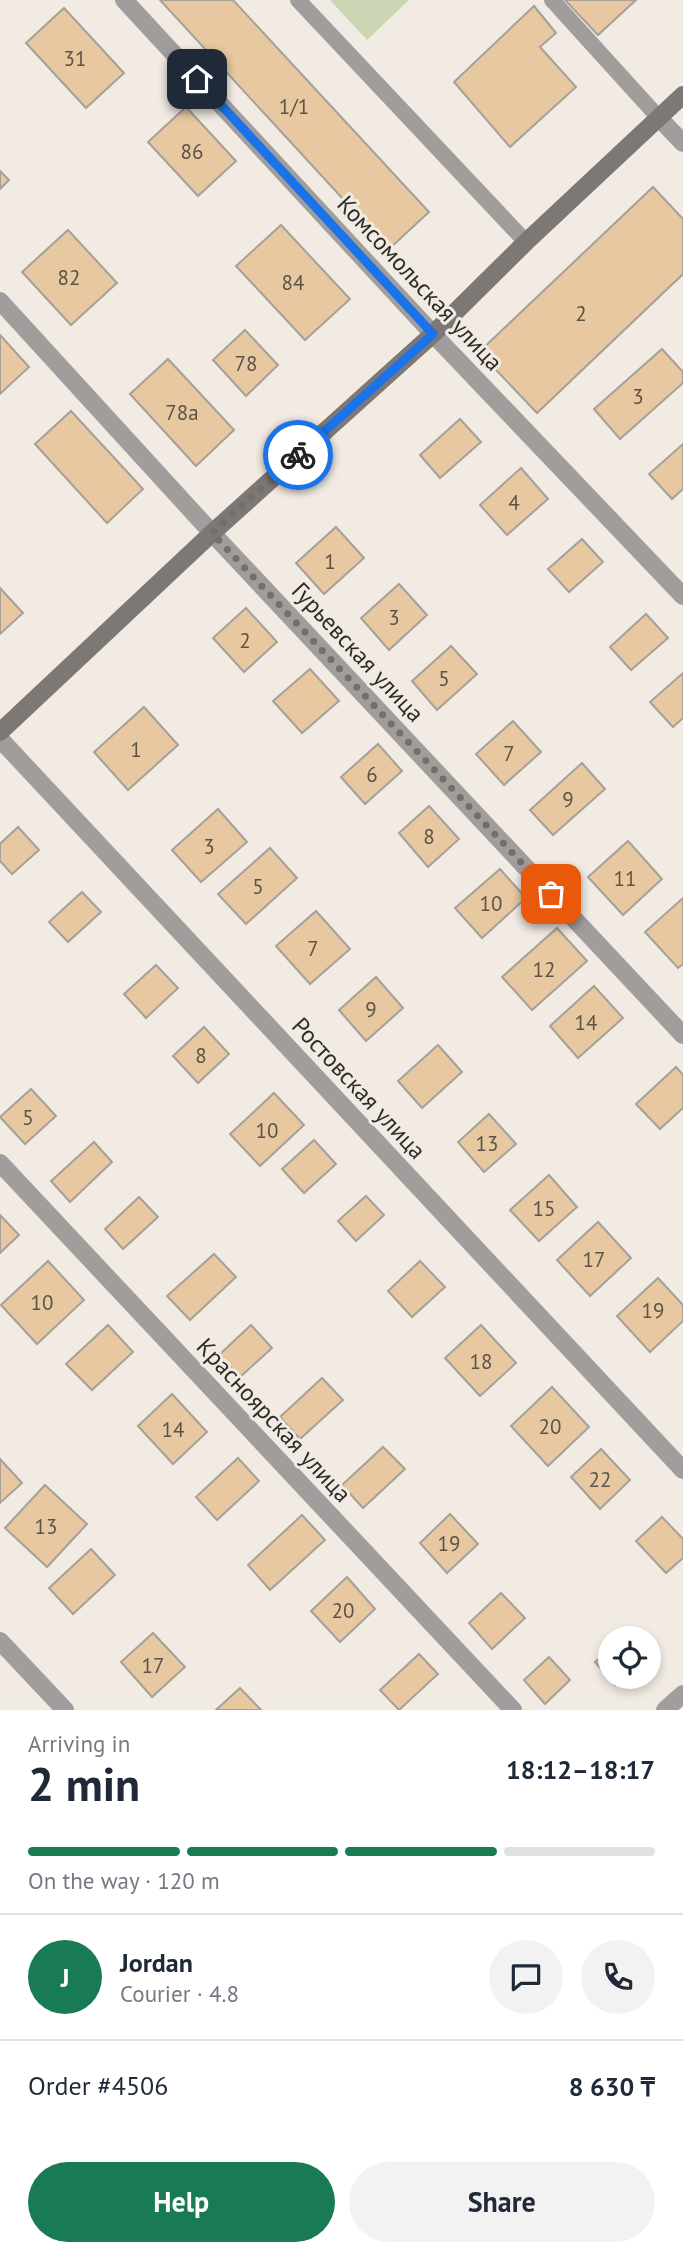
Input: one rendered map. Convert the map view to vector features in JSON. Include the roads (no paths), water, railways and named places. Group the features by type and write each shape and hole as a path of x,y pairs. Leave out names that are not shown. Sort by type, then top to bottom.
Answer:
{"main road":[{"path":"0,732 212,533 433,334 526,242 683,95"}],"street":[{"name":"Комсомольская улица","path":"124,0 433,334 683,597"},
{"path":"659,118 683,143"},
{"name":"Гурьевская улица","path":"0,301 212,533 683,1035"},
{"name":"Ростовская улица","path":"0,739 683,1470"},
{"name":"Красноярская улица","path":"0,1163 513,1710"},
{"path":"0,1641 65,1710"},
{"path":"664,1710 683,1694"}],"lane":[{"path":"298,0 526,242"},
{"path":"552,0 659,118"}]}
